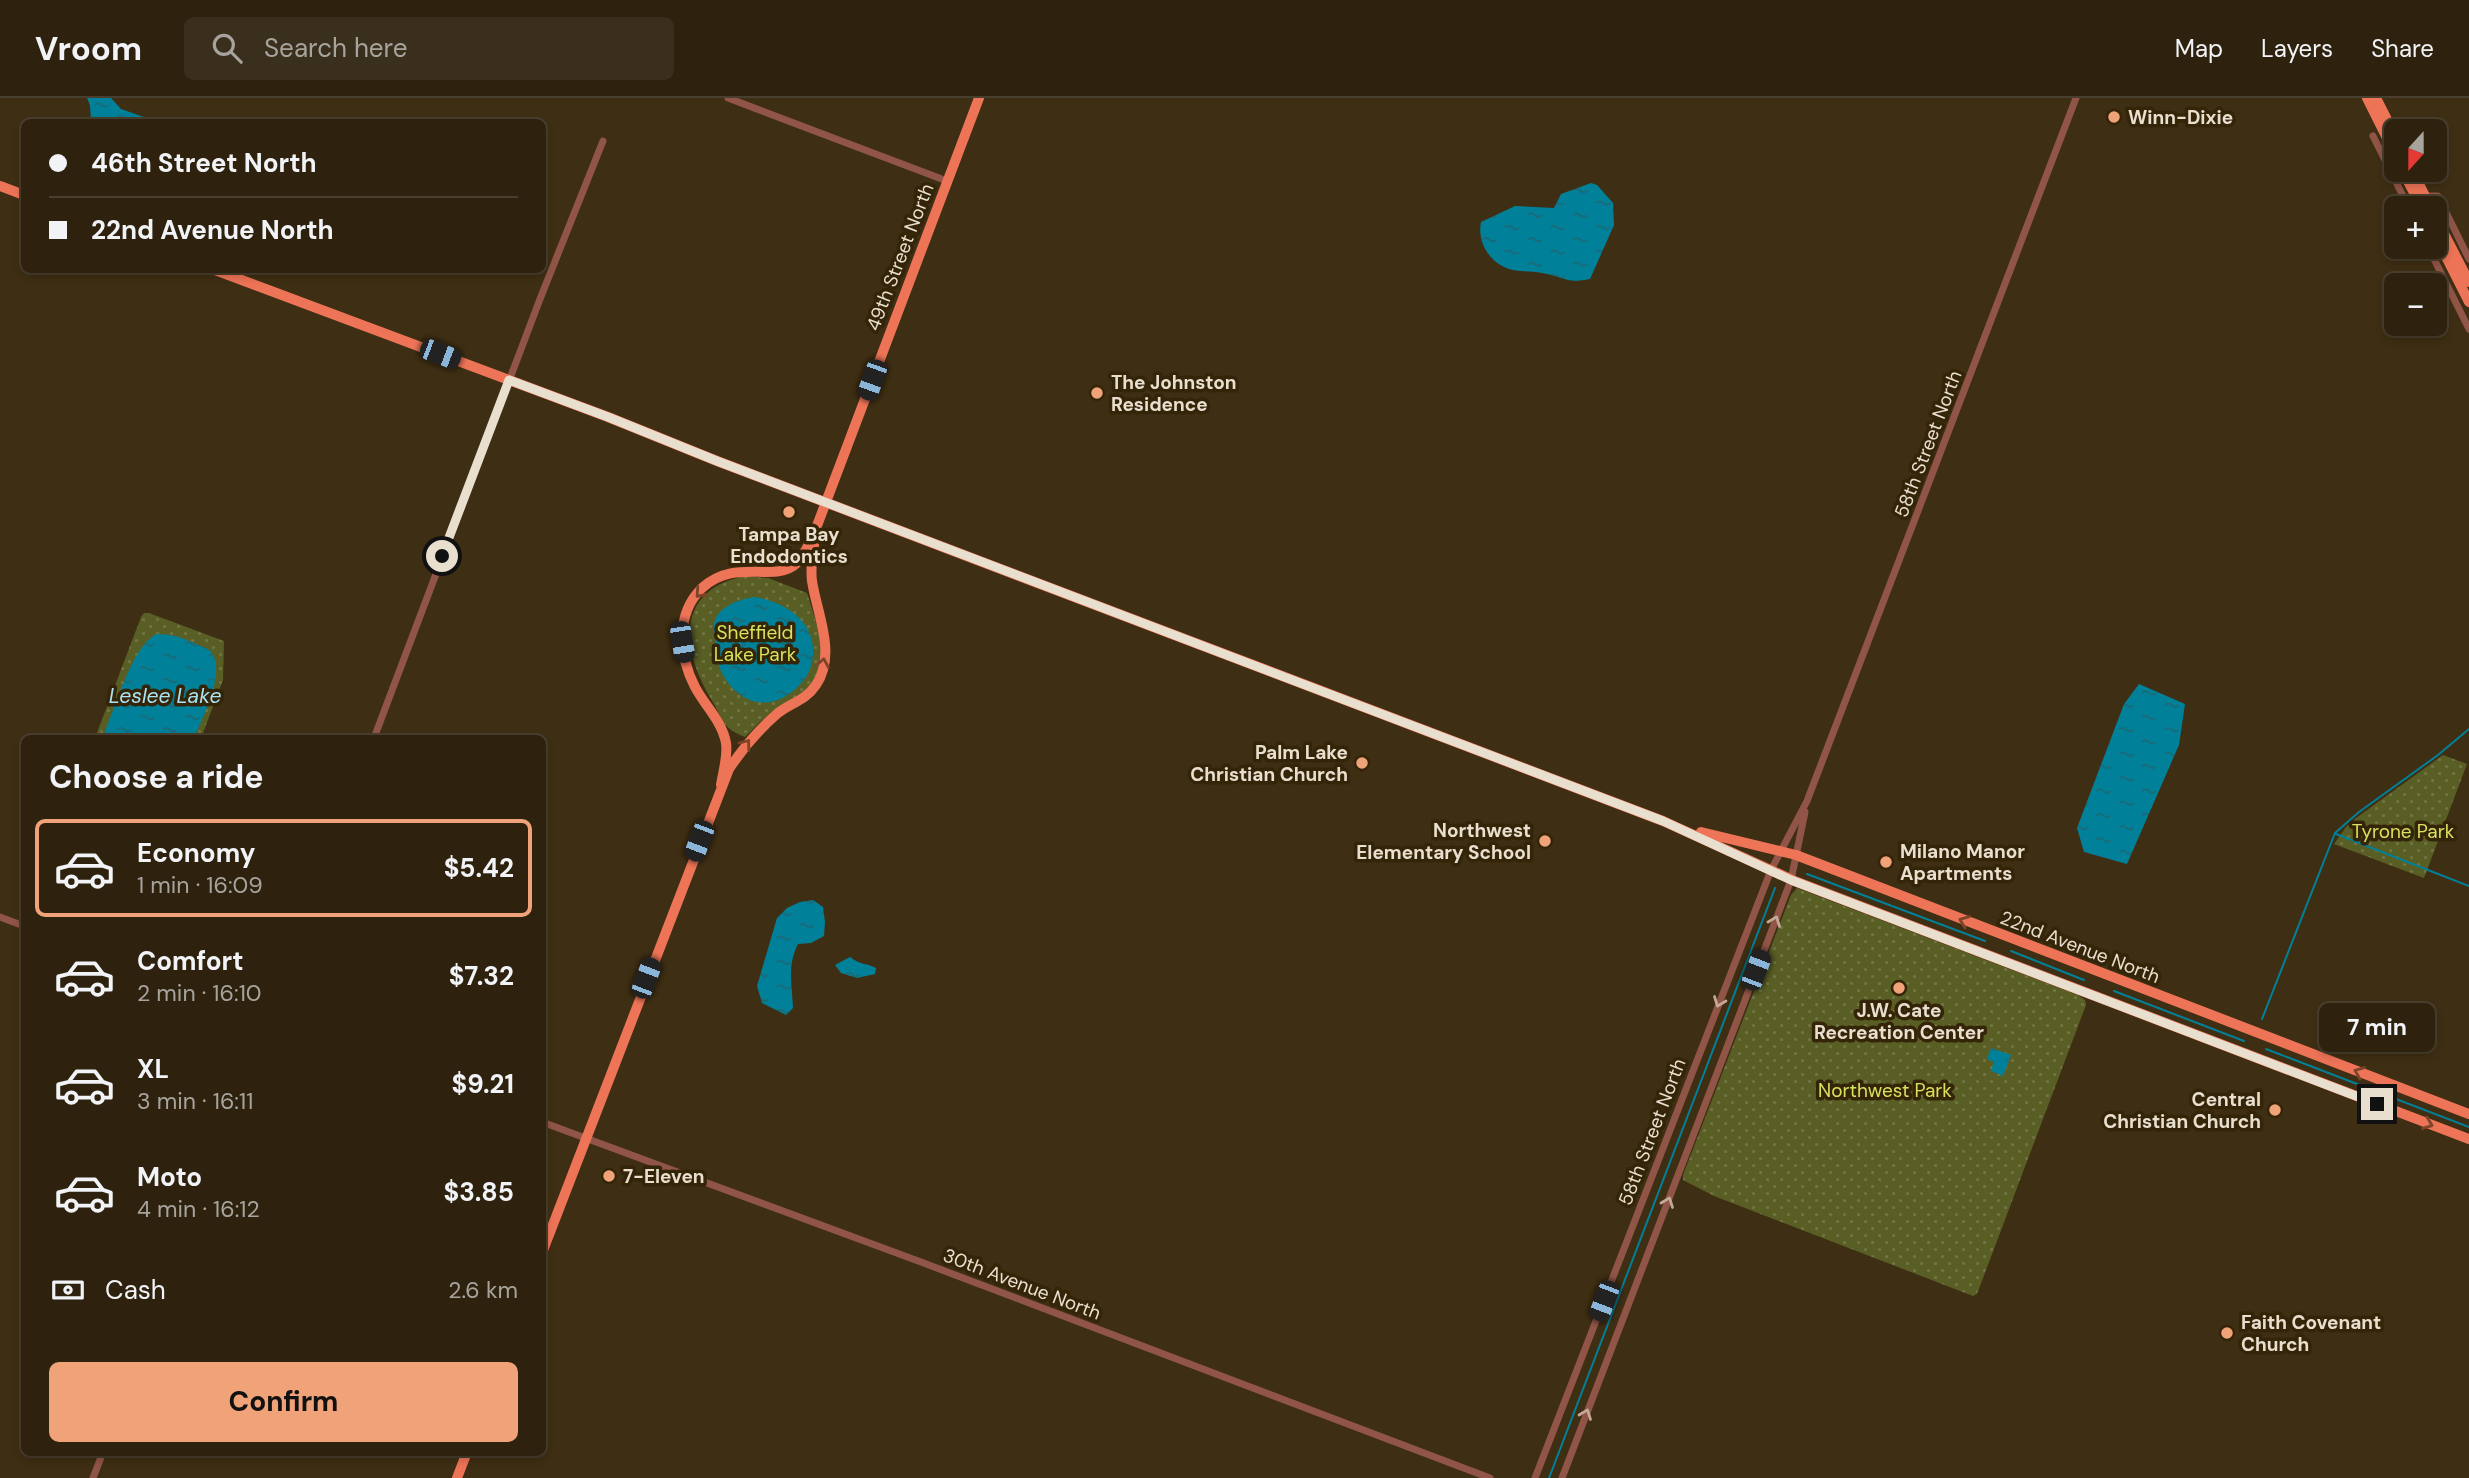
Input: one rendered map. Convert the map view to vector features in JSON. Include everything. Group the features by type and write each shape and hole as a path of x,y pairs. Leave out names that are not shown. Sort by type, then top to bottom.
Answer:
{"main road":[{"name":"49th Street North","path":"721,785 726,745 720,725 695,687 687,666 682,642 685,616 699,592 723,575 736,571 775,572 796,565 816,531 979,98"},
{"path":"2367,98 2384,132"},
{"path":"2376,98 2387,119"},
{"path":"2418,182 2425,196"},
{"path":"0,186 21,194"},
{"path":"2447,239 2469,282"},
{"path":"2447,259 2469,302"},
{"name":"22nd Avenue North","path":"223,273 1675,826 1791,880 2469,1139"},
{"name":"49th Street North","path":"546,1243 721,785 754,734 781,711 809,693 822,674 826,648 811,577 816,531"},
{"name":"22nd Avenue North","path":"1675,826 1796,855 2469,1114"},
{"path":"457,1478 465,1456"}],"street":[{"path":"728,98 947,181"},
{"name":"58th Street North","path":"1535,1478 1771,870 1807,801 2076,98"},
{"path":"2373,136 2403,196"},
{"path":"375,735 509,380 603,141"},
{"path":"2447,215 2469,258"},
{"path":"2434,259 2469,329"},
{"name":"58th Street North","path":"1562,1478 1791,880 1807,801"},
{"path":"0,916 21,925"},
{"name":"30th Avenue North","path":"546,1124 1490,1478"},
{"path":"93,1478 101,1456"}],"green space":[{"name":"Sheffield Lake Park","path":"745,576 768,578 807,593 819,632 821,659 819,672 812,684 799,696 769,714 745,737 731,730 721,718 701,680 690,642 691,624 696,608 706,594 722,583"},
{"path":"144,613 149,613 224,641 223,680 202,735 195,735 213,688 215,662 210,652 196,645 137,656 104,735 96,735"},
{"name":"Tyrone Park","path":"2443,755 2467,764 2424,878 2334,844 2356,818"},
{"name":"Northwest Park","path":"1797,888 2078,995 2085,1000 2086,1005 1977,1294 1973,1296 1714,1196 1683,1180 1791,895"}],"water":[{"path":"87,98 111,98 121,109 149,119 91,119"},
{"path":"1591,183 1597,185 1613,203 1614,225 1590,279 1570,280 1542,273 1517,271 1502,266 1490,256 1481,237 1481,222 1515,206 1554,208 1561,194"},
{"path":"755,597 777,603 796,615 804,623 813,644 813,659 806,678 794,691 771,702 749,700 739,694 722,673 718,661 714,623 718,615 732,604"},
{"name":"Leslee Lake","path":"156,634 171,635 209,650 214,658 216,669 212,693 195,735 104,735 132,664 147,641"},
{"path":"2139,684 2185,704 2179,745 2127,864 2084,852 2077,828 2124,704"},
{"path":"813,900 823,907 824,936 811,943 798,944 791,967 793,1008 786,1015 762,1003 757,986 777,918 787,908"},
{"path":"850,957 876,968 875,974 857,978 841,973 835,965"},
{"path":"1991,1048 2011,1055 2003,1076 1991,1071 1994,1062 1987,1059"}],"waterway":[{"path":"2262,1019 2335,833 2469,729"},
{"path":"2336,834 2469,886"},
{"path":"1807,874 1985,941"},
{"path":"1549,1478 1775,888"},
{"path":"2011,951 2084,980"},
{"path":"2114,991 2244,1041"},
{"path":"2266,1049 2469,1127"}],"place":[{"name":"Winn-Dixie","path":"2114,117"},
{"name":"The Johnston Residence","path":"1097,393"},
{"name":"Tampa Bay Endodontics","path":"789,512"},
{"name":"Palm Lake Christian Church","path":"1362,763"},
{"name":"Northwest Elementary School","path":"1545,841"},
{"name":"Milano Manor Apartments","path":"1886,862"},
{"name":"J.W. Cate Recreation Center","path":"1899,988"},
{"name":"Central Christian Church","path":"2275,1110"},
{"name":"7-Eleven","path":"609,1176"},
{"name":"Faith Covenant Church","path":"2227,1333"}],"route":[{"path":"442,556 509,380 1663,821 1791,880 2377,1104"}]}
